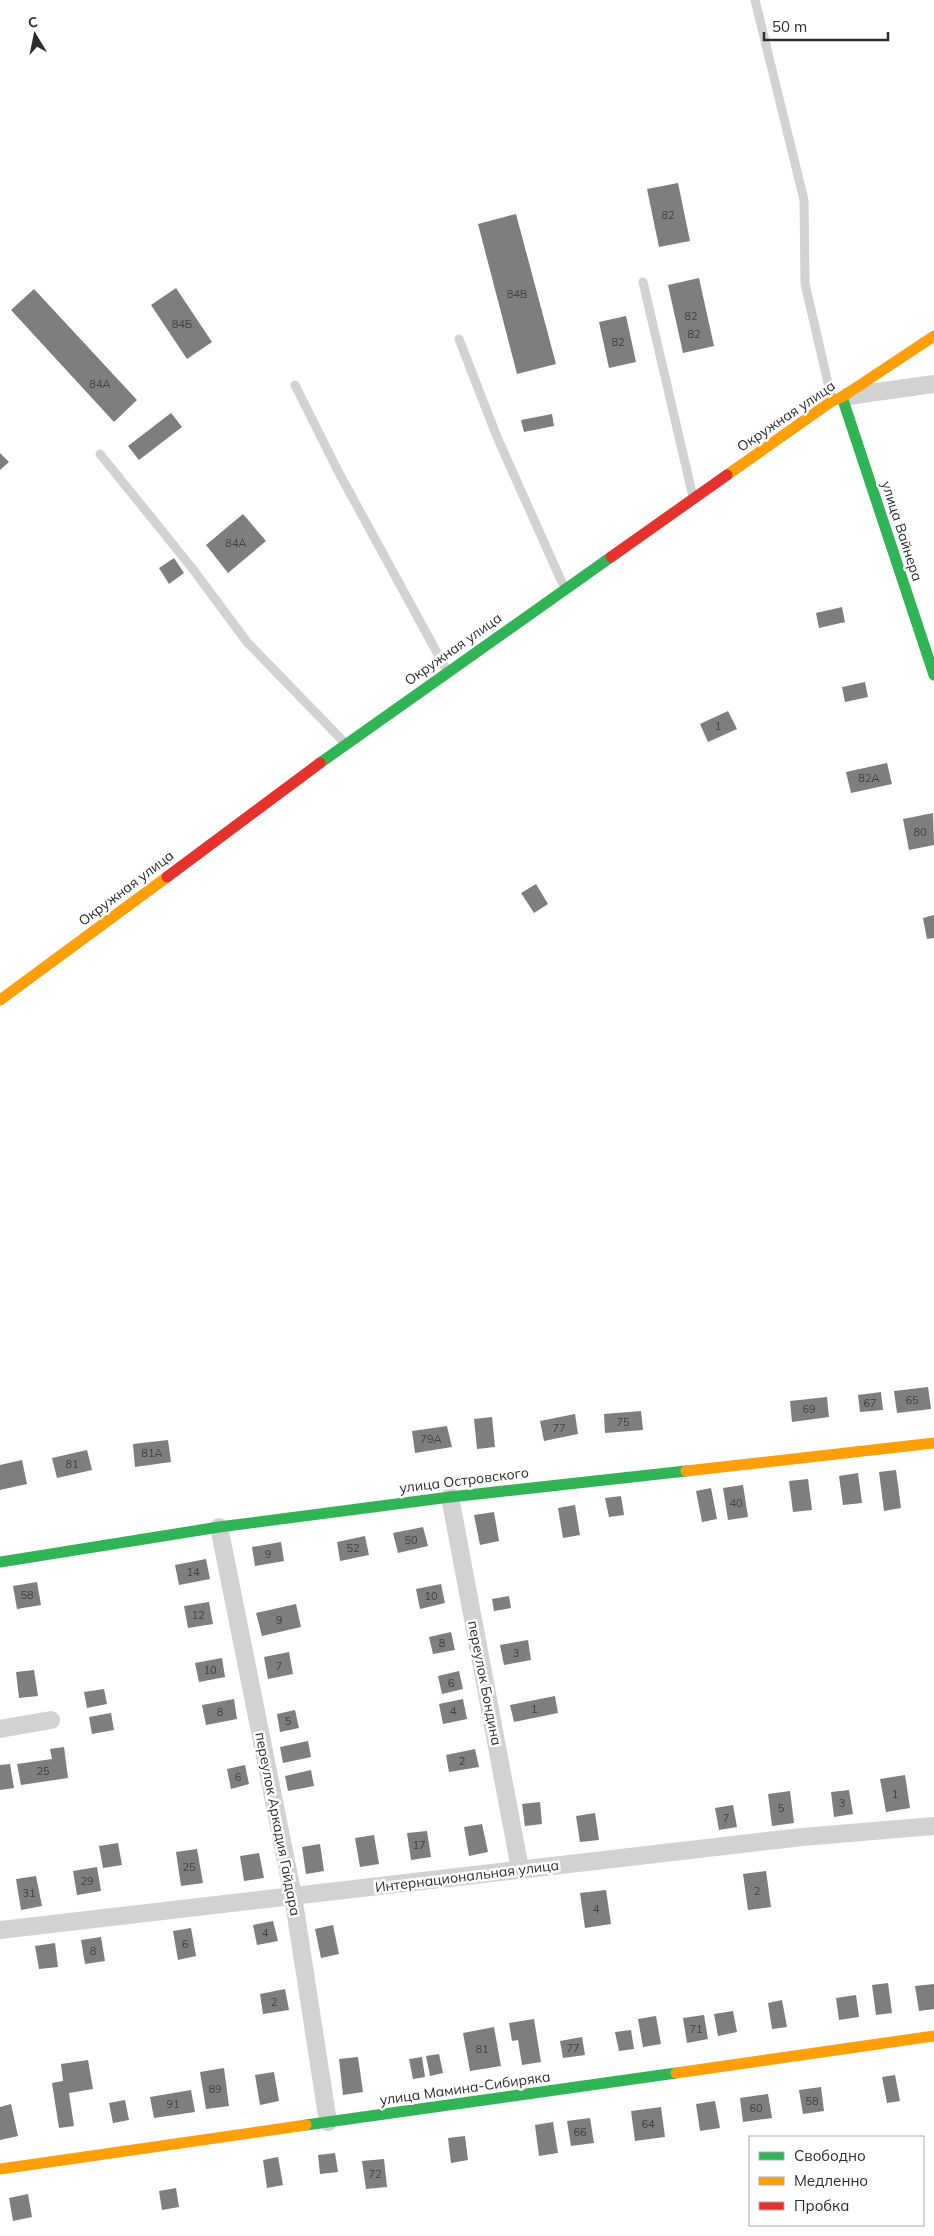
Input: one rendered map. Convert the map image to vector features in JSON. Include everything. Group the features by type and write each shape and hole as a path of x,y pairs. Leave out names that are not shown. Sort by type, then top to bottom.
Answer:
{"street":[{"name":"Окружная улица","path":"0,1000 346,744 564,588 837,399 934,336"},
{"path":"837,399 934,384"},
{"name":"улица Вайнера","path":"837,399 934,674"},
{"name":"улица Островского","path":"0,1562 218,1527 450,1497 934,1443"},
{"name":"переулок Бондина","path":"450,1497 520,1869"},
{"name":"переулок Аркадия Гайдара","path":"218,1527 293,1896 328,2122"},
{"path":"0,1728 52,1720"},
{"name":"Интернациональная улица","path":"0,1930 802,1837 934,1826"},
{"name":"улица Мамина-Сибиряка","path":"0,2169 934,2036"}],"lane":[{"path":"755,0 804,200 805,284 837,399"},
{"path":"643,282 694,497"},
{"path":"459,339 497,437 564,588"},
{"path":"295,385 339,473 448,671"},
{"path":"100,454 192,568 247,642 346,744"}],"building":[{"path":"678,183 690,241 659,247 647,189"},
{"path":"516,214 556,364 517,374 478,224"},
{"path":"699,278 714,346 683,353 668,285"},
{"path":"176,288 212,342 187,359 151,305"},
{"path":"34,289 137,400 114,422 11,310"},
{"path":"626,316 636,362 609,368 599,322"},
{"path":"171,413 182,427 139,460 128,446"},
{"path":"552,414 554,426 524,432 521,420"},
{"path":"0,453 9,462 0,470"},
{"path":"243,514 266,541 228,573 206,545"},
{"path":"174,558 184,573 169,584 159,568"},
{"path":"842,607 845,622 819,628 816,613"},
{"path":"865,682 868,697 845,702 842,687"},
{"path":"728,711 737,729 708,742 700,724"},
{"path":"887,763 892,784 851,793 846,772"},
{"path":"933,813 934,845 909,850 903,819"},
{"path":"536,884 548,904 534,913 521,893"},
{"path":"934,915 934,938 927,939 923,918"},
{"path":"928,1387 931,1409 897,1413 894,1391"},
{"path":"881,1392 883,1410 860,1412 858,1395"},
{"path":"827,1397 829,1417 792,1422 790,1401"},
{"path":"641,1411 643,1430 605,1433 604,1414"},
{"path":"575,1414 578,1434 544,1441 540,1421"},
{"path":"492,1417 495,1447 477,1449 474,1419"},
{"path":"447,1426 452,1447 415,1453 412,1431"},
{"path":"168,1440 171,1462 135,1467 133,1444"},
{"path":"87,1450 92,1470 57,1478 52,1458"},
{"path":"22,1460 27,1484 0,1490 0,1465"},
{"path":"896,1470 901,1508 884,1511 879,1472"},
{"path":"858,1473 862,1503 843,1505 839,1476"},
{"path":"808,1479 812,1510 793,1512 789,1481"},
{"path":"743,1485 748,1517 728,1520 723,1488"},
{"path":"711,1488 717,1519 702,1522 696,1491"},
{"path":"621,1496 624,1515 609,1517 605,1498"},
{"path":"575,1505 580,1535 563,1538 558,1508"},
{"path":"494,1512 499,1541 480,1545 474,1515"},
{"path":"423,1527 428,1546 398,1553 393,1533"},
{"path":"365,1536 369,1555 340,1561 337,1542"},
{"path":"281,1542 284,1561 255,1566 252,1547"},
{"path":"206,1559 210,1579 179,1585 175,1565"},
{"path":"37,1582 41,1605 17,1609 13,1586"},
{"path":"441,1584 445,1603 420,1609 416,1589"},
{"path":"509,1596 511,1608 494,1611 492,1599"},
{"path":"209,1602 213,1624 188,1628 184,1606"},
{"path":"296,1604 301,1627 262,1636 256,1613"},
{"path":"451,1632 455,1650 433,1654 429,1637"},
{"path":"528,1640 531,1660 504,1665 500,1645"},
{"path":"289,1652 293,1674 268,1679 264,1657"},
{"path":"222,1658 225,1677 199,1682 195,1663"},
{"path":"34,1670 38,1696 19,1698 16,1672"},
{"path":"459,1671 463,1689 442,1694 438,1676"},
{"path":"104,1689 107,1704 87,1708 84,1692"},
{"path":"555,1696 558,1713 514,1722 510,1705"},
{"path":"234,1699 237,1719 206,1725 202,1705"},
{"path":"463,1699 467,1719 443,1724 439,1704"},
{"path":"295,1710 299,1728 280,1732 277,1714"},
{"path":"111,1713 114,1730 92,1734 89,1717"},
{"path":"308,1741 311,1757 283,1763 280,1747"},
{"path":"64,1747 68,1778 21,1785 17,1764 52,1759 50,1749"},
{"path":"475,1749 479,1767 449,1772 446,1755"},
{"path":"10,1764 14,1788 0,1790 0,1765"},
{"path":"245,1765 249,1784 231,1789 227,1769"},
{"path":"311,1770 314,1786 288,1791 285,1776"},
{"path":"905,1775 910,1808 886,1812 880,1779"},
{"path":"849,1790 853,1814 834,1817 831,1792"},
{"path":"790,1791 794,1823 772,1826 768,1794"},
{"path":"540,1802 542,1824 525,1826 522,1804"},
{"path":"733,1805 737,1827 719,1830 715,1808"},
{"path":"595,1813 599,1840 580,1842 576,1816"},
{"path":"482,1824 488,1852 469,1856 464,1827"},
{"path":"427,1831 431,1857 411,1860 407,1833"},
{"path":"374,1835 379,1864 360,1867 355,1838"},
{"path":"118,1843 122,1865 103,1868 99,1846"},
{"path":"320,1844 324,1871 306,1874 302,1847"},
{"path":"197,1849 203,1883 181,1886 176,1852"},
{"path":"259,1853 264,1878 244,1881 240,1856"},
{"path":"97,1867 101,1891 77,1895 73,1871"},
{"path":"766,1871 771,1907 748,1910 743,1874"},
{"path":"36,1876 42,1906 21,1910 16,1879"},
{"path":"606,1890 611,1924 585,1928 580,1893"},
{"path":"273,1921 278,1941 257,1945 253,1925"},
{"path":"333,1925 339,1954 321,1958 315,1929"},
{"path":"191,1928 196,1956 178,1960 173,1931"},
{"path":"101,1937 105,1961 85,1964 81,1940"},
{"path":"55,1943 58,1967 39,1969 35,1946"},
{"path":"888,1983 892,2013 876,2015 872,1985"},
{"path":"934,1984 934,2009 919,2011 915,1986"},
{"path":"285,1989 289,2010 263,2014 260,1994"},
{"path":"856,1995 859,2017 839,2020 836,1998"},
{"path":"782,2000 787,2027 772,2029 768,2003"},
{"path":"733,2011 737,2032 718,2036 714,2014"},
{"path":"704,2015 708,2039 687,2043 683,2018"},
{"path":"656,2016 661,2044 643,2047 638,2019"},
{"path":"534,2019 541,2062 522,2065 518,2040 512,2041 509,2023"},
{"path":"494,2027 501,2066 470,2071 463,2033"},
{"path":"631,2030 634,2049 619,2051 615,2032"},
{"path":"582,2037 585,2055 563,2058 560,2041"},
{"path":"439,2054 443,2073 430,2076 426,2056"},
{"path":"358,2057 363,2092 343,2095 339,2059"},
{"path":"422,2057 425,2077 413,2079 409,2059"},
{"path":"88,2060 93,2089 69,2093 74,2126 59,2128 52,2083 63,2081 61,2064"},
{"path":"224,2068 229,2106 206,2109 200,2072"},
{"path":"274,2072 279,2101 260,2105 255,2075"},
{"path":"895,2075 900,2101 887,2103 882,2077"},
{"path":"821,2087 824,2111 803,2114 799,2090"},
{"path":"191,2090 195,2112 154,2118 150,2097"},
{"path":"768,2094 772,2118 743,2122 740,2098"},
{"path":"125,2100 129,2120 113,2123 109,2103"},
{"path":"715,2101 720,2128 700,2131 696,2104"},
{"path":"11,2104 18,2136 0,2140 0,2107"},
{"path":"661,2107 665,2137 635,2141 631,2111"},
{"path":"590,2118 594,2143 571,2146 567,2121"},
{"path":"553,2122 558,2153 539,2156 535,2125"},
{"path":"465,2136 468,2160 451,2163 448,2138"},
{"path":"335,2153 338,2172 320,2174 318,2155"},
{"path":"278,2157 283,2185 267,2188 263,2160"},
{"path":"384,2159 387,2187 366,2189 362,2161"},
{"path":"176,2188 179,2207 162,2210 159,2191"},
{"path":"28,2194 32,2217 13,2221 9,2198"}],"traffic: fast":[{"path":"842,397 934,675"},
{"path":"320,763 611,557"},
{"path":"0,1562 219,1527 450,1497 686,1471"},
{"path":"306,2125 676,2073"}],"traffic: slow":[{"path":"727,475 832,401 842,397 934,336"},
{"path":"0,1000 167,877"},
{"path":"686,1471 934,1443"},
{"path":"676,2073 934,2036"},
{"path":"0,2169 306,2125"}],"traffic: jam":[{"path":"611,557 727,475"},
{"path":"167,877 320,763"}]}
